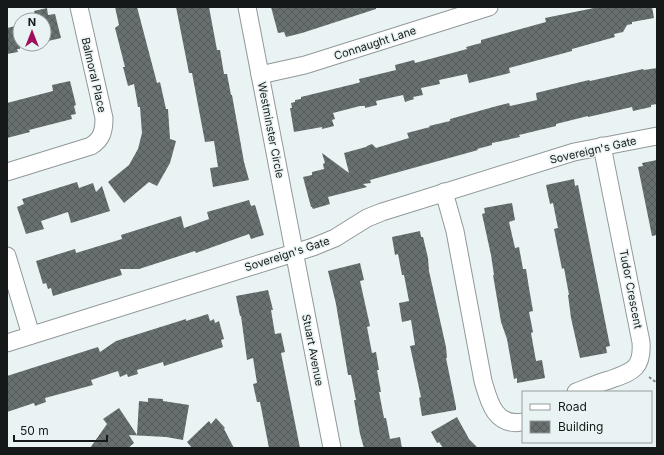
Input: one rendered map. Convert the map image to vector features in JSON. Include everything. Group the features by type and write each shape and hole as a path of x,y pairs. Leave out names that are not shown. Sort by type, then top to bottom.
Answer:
{"street":[{"name":"Balmoral Place","path":"7,172 91,146 101,138 104,127 104,118 78,7"},
{"name":"Westminster Circle","path":"246,7 294,253"},
{"name":"Connaught Lane","path":"260,75 305,65 489,7"},
{"name":"Sovereign's Gate","path":"7,343 313,248 335,238 360,222 378,213 574,152 657,136"},
{"name":"Tudor Crescent","path":"578,391 633,371 638,364 642,352 602,146"},
{"path":"444,192 454,231 483,380 488,397 494,412 502,419 512,422 522,422"},
{"name":"Stuart Avenue","path":"294,253 332,448"},
{"path":"7,256 32,335"}],"path":[{"path":"649,377 657,383"}],"building":[{"path":"115,7 137,7 157,83 160,82 166,109 168,109 170,139 176,141 170,163 157,186 149,182 124,203 108,182 129,165 138,149 142,133 140,107 138,107 134,84 128,86 123,67 125,67 115,28 119,25"},
{"path":"176,7 209,7 217,50 220,50 224,74 227,74 232,95 244,162 249,180 213,187 210,168 218,167 214,141 205,142 192,73 189,73"},
{"path":"271,7 376,7 376,9 286,37 284,32 278,33"},
{"path":"594,7 652,7 654,18 632,22 632,24 627,25 623,32 614,34 615,37 572,49 572,51 509,68 510,73 469,83 467,74 439,80 440,84 421,88 423,95 413,97 414,99 405,102 403,95 376,101 377,105 365,108 365,106 360,106 333,113 335,119 332,120 334,126 294,132 290,108 292,108 291,103 295,102 295,100 301,99 301,97 358,83 360,82 359,79 396,70 395,65 414,60 415,63 467,49 466,47 481,43 481,40 546,22 545,18"},
{"path":"47,8 48,12 34,12"},
{"path":"52,14 55,14 61,38 52,40"},
{"path":"12,27 12,52 18,52 7,54 7,28"},
{"path":"657,68 657,104 651,105 651,107 633,111 632,107 556,124 556,126 519,135 520,137 492,143 492,145 477,149 478,150 370,180 371,183 363,184 367,187 328,197 330,204 313,209 311,207 303,177 312,175 312,172 324,169 323,164 325,163 322,153 349,173 344,153 372,144 376,148 409,138 407,133 497,106 509,103 510,106 537,100 536,93 589,80 643,69"},
{"path":"70,81 76,105 74,106 76,114 71,115 72,119 29,130 30,132 7,138 7,103 53,91 52,85"},
{"path":"657,160 657,235 652,236 638,167 643,166 642,163"},
{"path":"574,179 575,186 578,185 610,346 606,347 607,353 580,358 571,318 569,295 564,268 562,269 554,229 558,228 553,203 550,204 546,185"},
{"path":"77,182 79,188 93,183 96,192 102,186 110,211 71,223 68,212 41,221 44,229 26,234 17,207 24,204 22,199"},
{"path":"249,200 251,206 255,205 264,235 251,239 249,234 196,253 195,251 139,269 120,269 122,275 53,296 51,288 48,289 46,283 43,284 36,261 75,249 76,253 122,239 121,235 181,216 184,228 209,219 207,212"},
{"path":"512,203 515,220 509,222 515,248 519,247 523,269 526,269 533,311 529,312 533,332 531,333 536,361 542,360 545,378 517,383 517,378 514,379 507,339 501,322 491,255 482,214 485,213 484,208"},
{"path":"420,231 428,258 429,271 446,347 446,358 456,407 456,410 422,416 419,398 421,397 410,346 415,345 411,320 402,322 399,303 409,301 404,275 402,275 398,254 395,255 392,237"},
{"path":"360,263 364,280 360,281 370,326 367,327 372,353 376,352 379,370 377,370 381,392 379,392 384,418 386,418 390,439 400,437 402,448 364,448 360,434 354,400 356,400 351,375 348,375 336,304 328,271"},
{"path":"268,290 273,310 271,310 275,334 281,333 285,352 281,353 300,448 269,448 260,402 257,402 253,384 257,383 253,358 247,360 241,316 236,296"},
{"path":"208,314 210,321 214,319 215,323 219,321 224,339 221,340 223,347 164,366 163,362 137,370 138,374 128,377 127,374 120,377 118,371 91,380 93,385 45,398 46,402 35,406 34,403 7,412 7,376 98,347 100,352 116,341 186,319 186,321"},
{"path":"148,398 163,399 163,401 189,405 183,440 166,437 129,435 134,443 128,448 90,448 107,424 103,419 119,408 137,435 139,401 148,402"},
{"path":"457,417 469,439 478,448 443,448 439,442 437,443 431,432"},
{"path":"216,418 225,428 224,429 234,448 192,448 187,442 209,421 211,424"}]}
